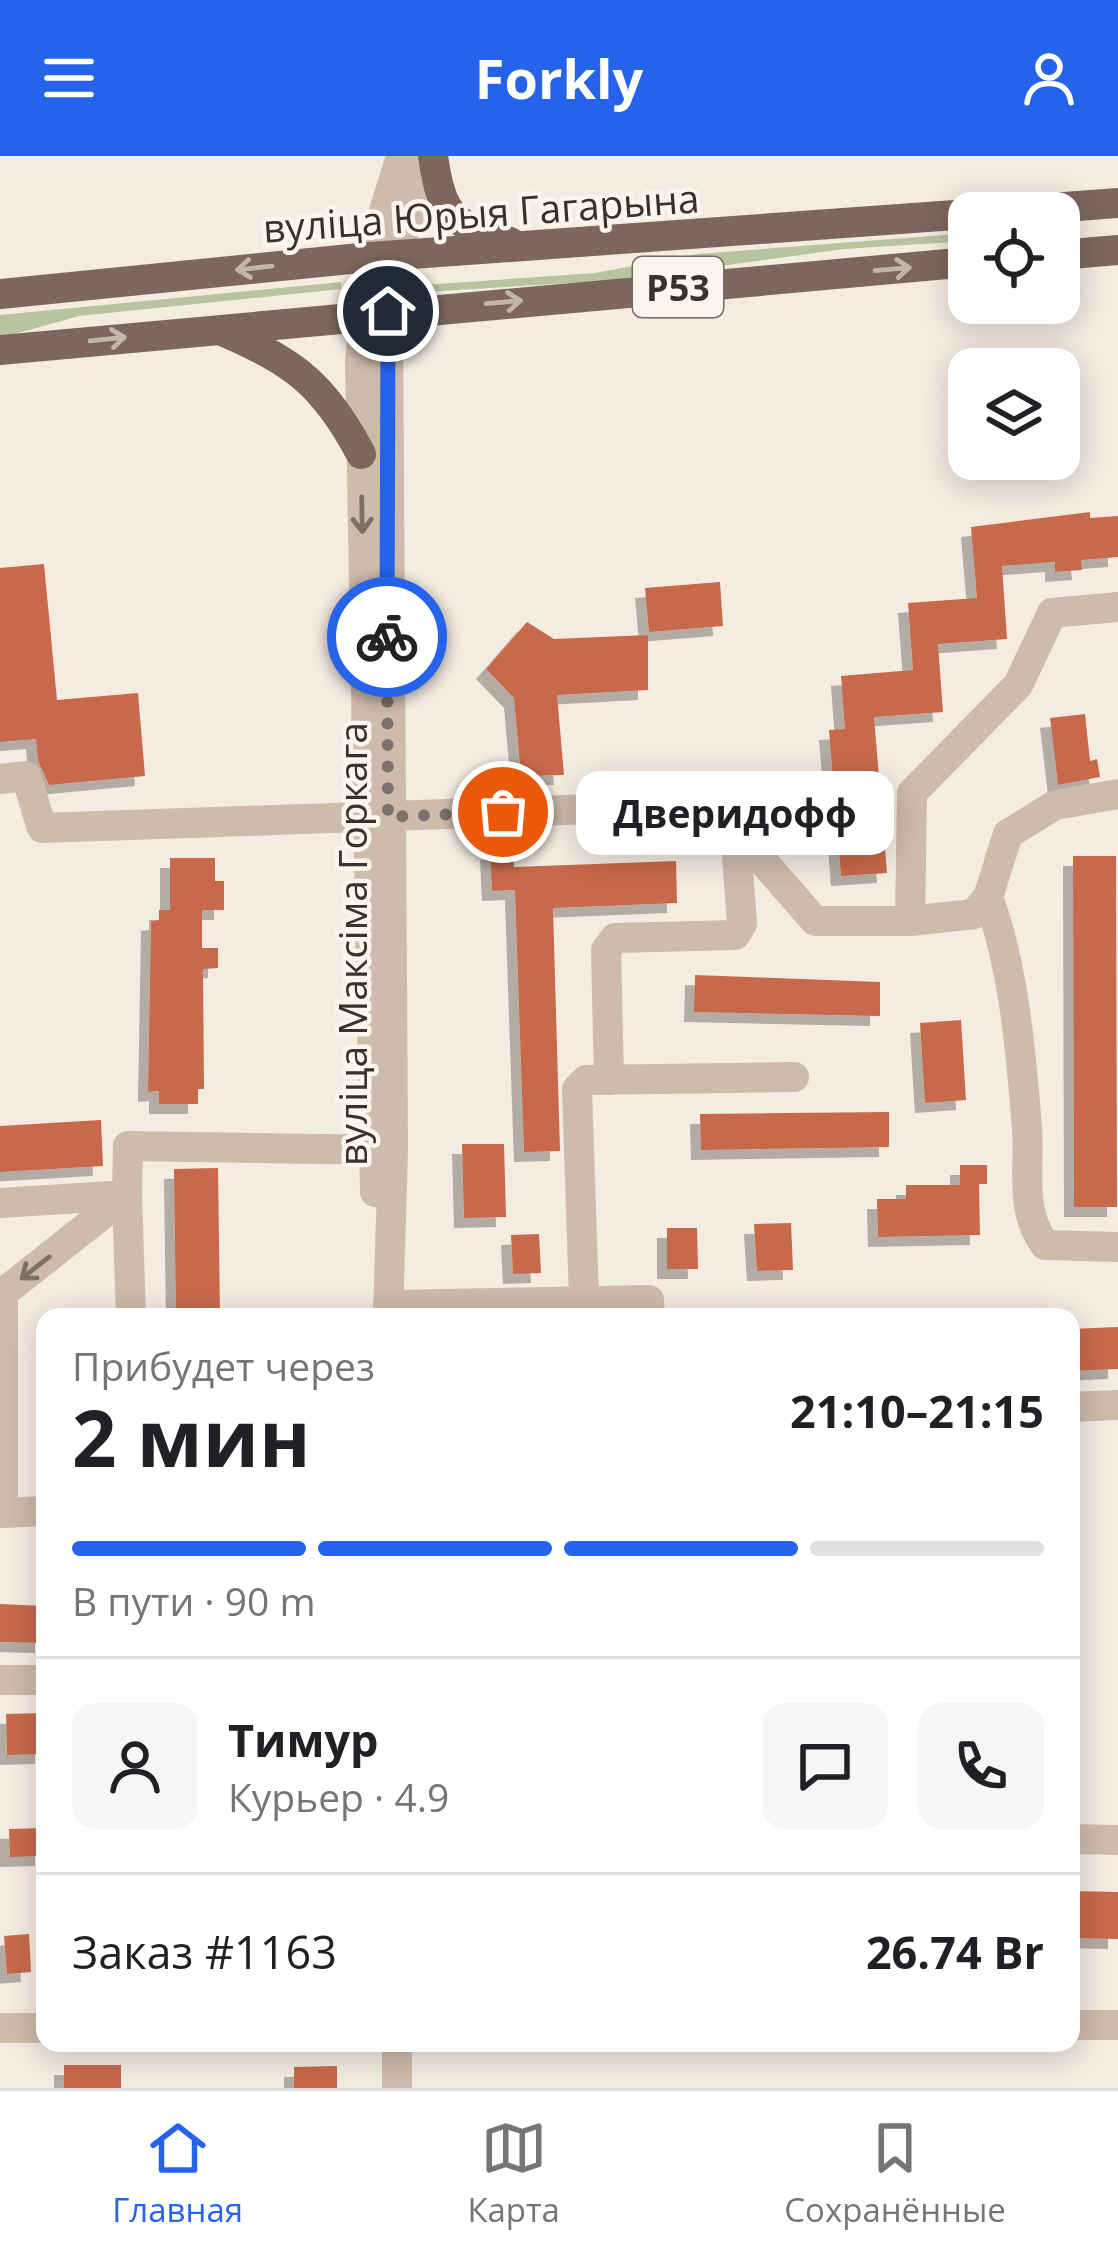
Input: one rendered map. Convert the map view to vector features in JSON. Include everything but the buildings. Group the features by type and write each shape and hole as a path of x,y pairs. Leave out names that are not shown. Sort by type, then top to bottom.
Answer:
{"main road":[{"path":"432,156 447,212 465,227 522,246"},
{"path":"1080,206 1118,203"},
{"name":"вуліца Юрыя Гагарына","path":"0,294 383,256 948,216"},
{"path":"1080,253 1118,250"},
{"name":"Р53","path":"0,350 375,312 948,264"},
{"path":"217,328 308,376 339,412 361,454"}],"street":[{"name":"вуліца Максіма Горкага","path":"377,818 361,454 375,312 401,156"},
{"name":"вуліца Максіма Горкага","path":"383,256 432,156"},
{"name":"вуліца Максіма Горкага","path":"375,312 377,818 388,1308"},
{"path":"910,921 911,793 1018,685 1052,613 1118,607"},
{"path":"0,779 26,776 42,828 622,808 735,829 815,921 910,921 974,914 988,897 1008,834 1054,806 1118,794"},
{"path":"598,1080 606,950 615,938 735,935 742,924 735,829"},
{"path":"988,897 1004,939 1010,986 1027,1129 1029,1222 1045,1245 1118,1247"},
{"path":"584,1300 577,1089 598,1080 794,1077"},
{"path":"131,1308 128,1146 382,1150"},
{"path":"0,1203 127,1195"},
{"path":"36,1511 3,1513 3,1293 127,1195"},
{"path":"441,1308 584,1300 649,1300 649,1308"},
{"path":"1080,1407 1118,1405"},
{"path":"0,1680 36,1680"},
{"path":"1080,1839 1118,1840"},
{"path":"1080,2025 1118,2025"},
{"path":"0,2028 36,2028"},
{"path":"397,2052 397,2088"}],"green space":[{"path":"948,235 948,242 844,249 620,280 408,293 409,286 595,273 698,254"},
{"path":"341,282 341,289 79,316 0,338 0,315"}],"way so far":[{"path":"387,637 388,817 503,812"}],"place":[{"name":"Дверидофф","path":"503,812"}],"route":[{"path":"387,637 388,311"}]}
